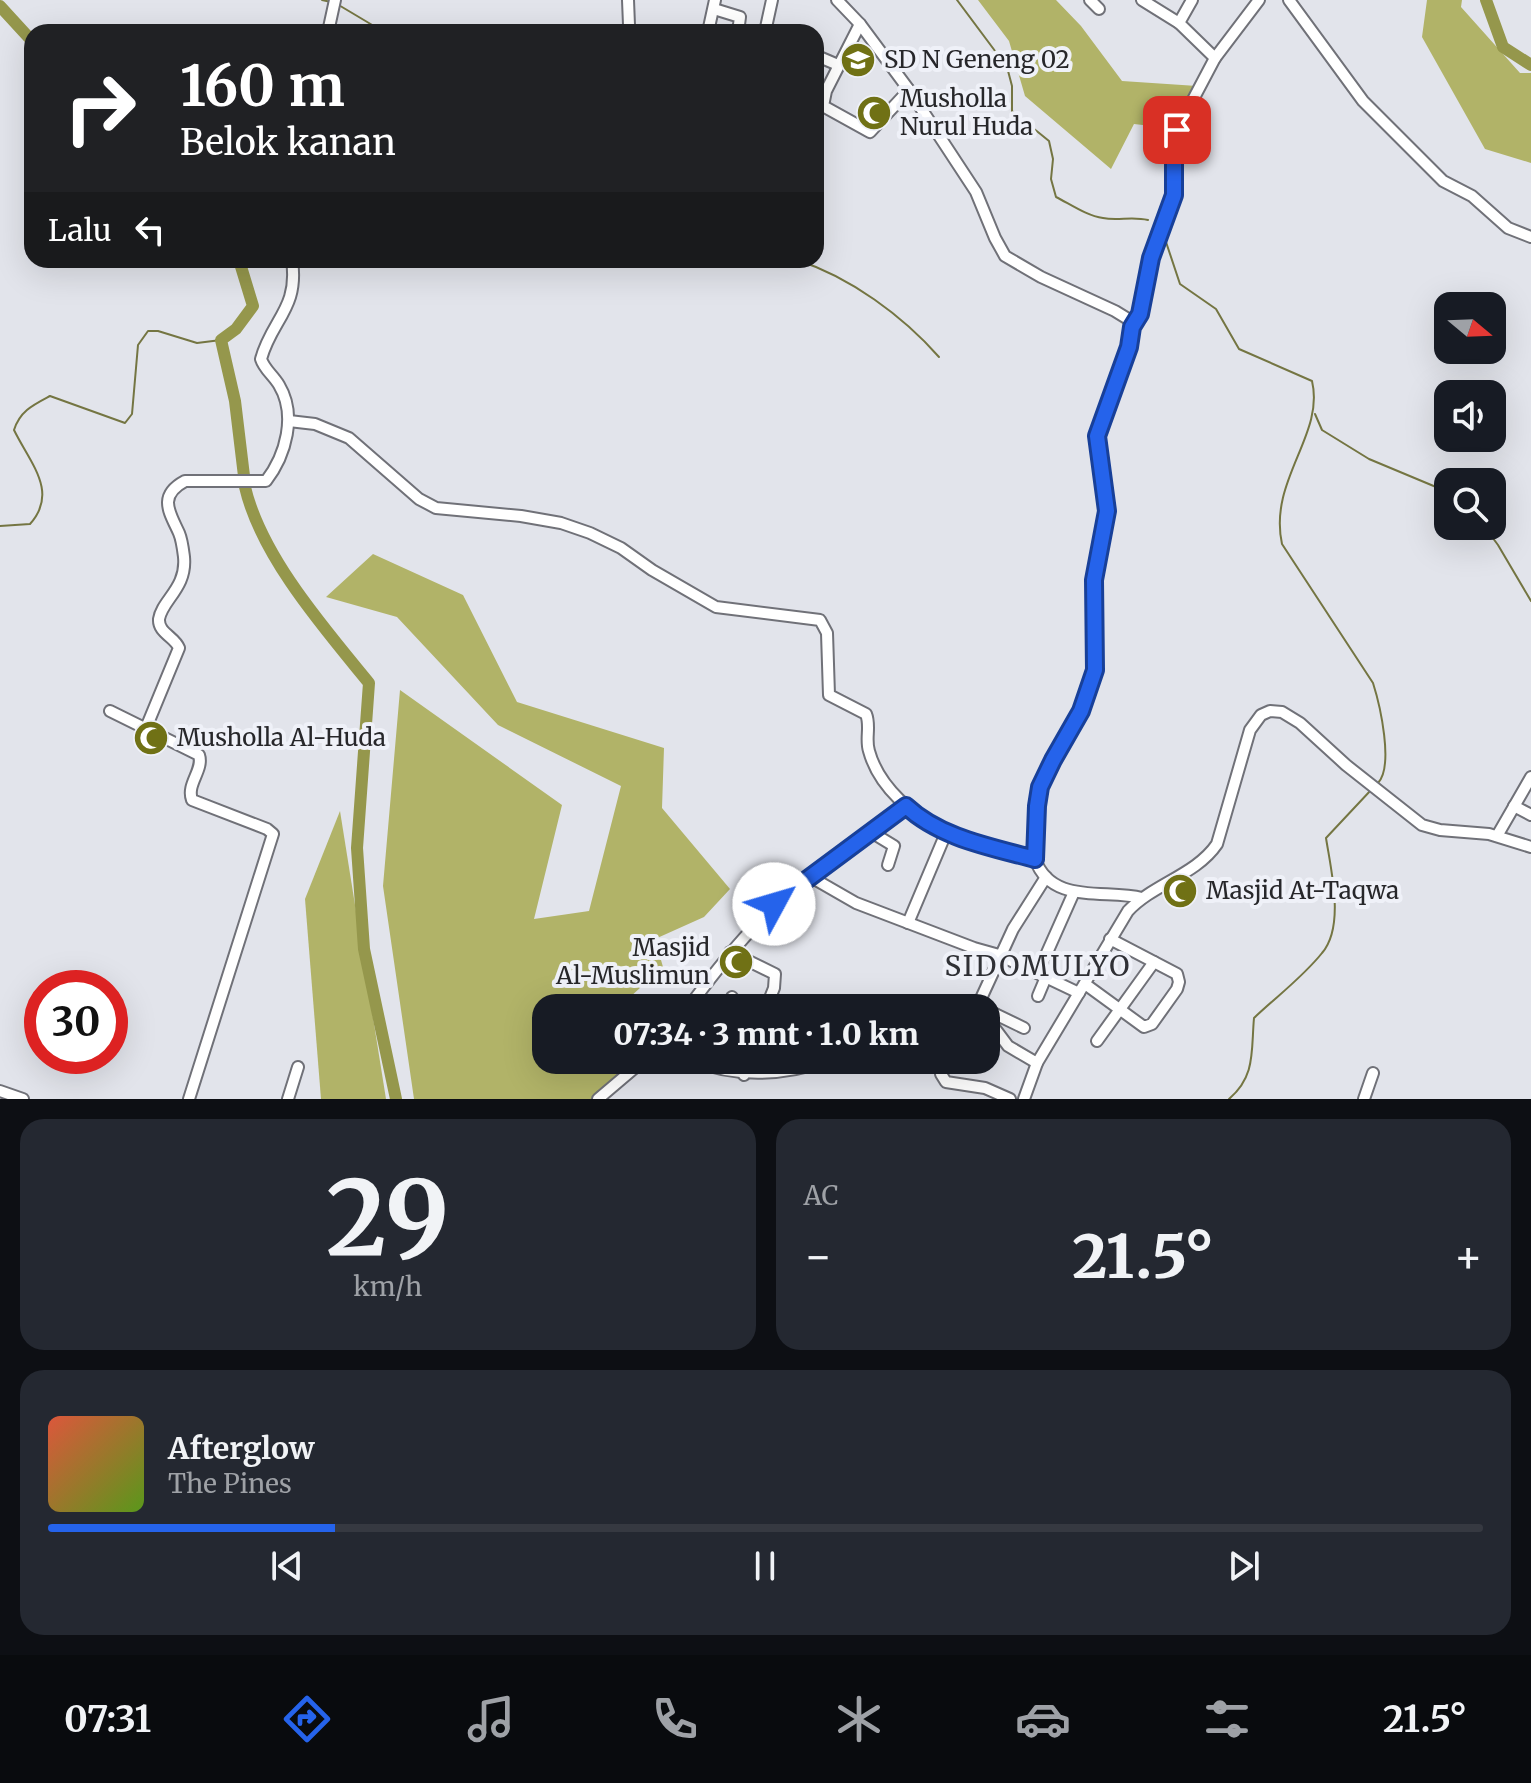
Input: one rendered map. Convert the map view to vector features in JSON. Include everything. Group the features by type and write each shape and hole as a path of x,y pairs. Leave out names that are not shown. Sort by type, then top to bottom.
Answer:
{"street":[{"path":"330,24 335,0"},
{"path":"628,0 629,24"},
{"path":"767,24 772,0"},
{"path":"837,0 860,24 909,90 976,192 995,238 1008,258 1115,311 1128,319 1132,327"},
{"path":"1090,0 1099,9"},
{"path":"1142,0 1179,23 1215,58"},
{"path":"1179,23 1192,0"},
{"path":"1142,898 1121,893 1074,892 1055,885 1041,872 1035,859 1037,806 1040,787 1081,711 1095,670 1094,580 1107,511 1097,436 1129,347 1132,327 1140,314 1154,249 1174,195 1177,130 1215,58 1259,0"},
{"path":"1289,0 1354,90 1443,181 1472,196 1509,229 1531,237"},
{"path":"714,5 740,17 739,24"},
{"path":"824,97 860,24"},
{"path":"824,59 838,65"},
{"path":"824,111 870,132 909,90"},
{"path":"146,728 179,648 159,622 175,594 184,569 181,539 168,514 169,499 176,487 185,481 266,481 286,438 289,421 280,386 261,359 289,303 292,268"},
{"path":"289,421 315,424 349,438 419,499 436,508 561,523 621,548 716,607 820,620 827,633 829,695 866,714 870,755 884,782 916,815 946,833 1035,859"},
{"path":"110,711 191,749 201,757 189,792 192,800 273,834 189,1099"},
{"path":"1024,1099 1037,1063 1128,911 1142,898 1198,863 1213,849 1250,730 1265,712 1277,711 1287,715 1411,817 1431,828 1497,836 1531,847"},
{"path":"1497,836 1531,777"},
{"path":"698,994 730,952 774,904 906,806"},
{"path":"1514,806 1531,815"},
{"path":"871,832 894,846 888,865"},
{"path":"908,923 946,833"},
{"path":"809,876 856,903 1082,988 1122,1009 1139,1025 1149,1025 1177,989 1178,975 1110,939"},
{"path":"987,994 999,955 1046,877"},
{"path":"1038,996 1042,975 1074,892"},
{"path":"730,952 775,974 771,994"},
{"path":"1097,1041 1154,962"},
{"path":"1000,1017 1024,1028"},
{"path":"1000,1035 1008,1046 1037,1063"},
{"path":"288,1099 298,1067"},
{"path":"1364,1099 1373,1073"},
{"path":"598,1099 627,1074"},
{"path":"741,1074 756,1074"},
{"path":"941,1074 946,1082 985,1088 1010,1099"},
{"path":"0,1091 23,1099"}],"green space":[{"path":"978,0 1056,0 1081,26 1122,81 1197,86 1169,128 1134,124 1111,169 1025,96 1009,41"},
{"path":"1427,0 1462,0 1461,7 1520,73 1531,73 1531,163 1485,149 1422,37"},
{"path":"373,554 463,595 517,702 664,748 662,808 730,889 704,917 655,939 663,967 633,994 532,994 532,1074 619,1074 591,1099 414,1099 383,886 400,690 562,805 534,919 589,911 621,786 498,725 397,617 326,597"},
{"path":"340,811 386,1099 321,1099 305,899"}],"waterway":[{"path":"322,0 331,2"},
{"path":"957,0 1007,67 1012,86 1012,111 1049,141 1053,159 1051,179 1056,197 1097,217 1148,220"},
{"path":"1486,0 1503,47 1531,65"},
{"path":"337,4 371,24"},
{"path":"0,6 24,32"},
{"path":"1165,239 1180,284 1216,309 1239,349 1312,381 1314,401 1311,420 1283,499 1280,521 1282,544 1373,683 1385,750 1383,775 1378,783"},
{"path":"241,268 253,306 236,329 221,340 235,401 244,476"},
{"path":"819,268 856,287 892,313 939,357"},
{"path":"0,526 30,524 42,500 39,477 14,430 28,409 50,396 125,423 132,414 138,345 148,331 197,343 221,340"},
{"path":"1315,414 1322,430 1369,459 1434,486"},
{"path":"245,487 253,513 279,565 314,615 369,683 357,848 364,949 396,1099"},
{"path":"1494,540 1531,601"},
{"path":"1229,1099 1248,1072 1254,1018 1306,970 1329,942 1335,913 1326,838 1371,790"}],"place":[{"name":"SD N Geneng 02","path":"858,60"},
{"name":"Musholla Nurul Huda","path":"874,113"},
{"name":"Musholla Al-Huda","path":"151,738"},
{"name":"Masjid At-Taqwa","path":"1180,891"},
{"name":"Masjid Al-Muslimun","path":"736,962"}],"district":[{"name":"SIDOMULYO","path":"1038,966"}],"route":[{"path":"774,904 906,806 946,833 1035,859 1040,787 1081,711 1095,670 1094,580 1107,511 1097,436 1129,347 1132,327 1140,314 1151,258 1174,195 1177,130"}]}
